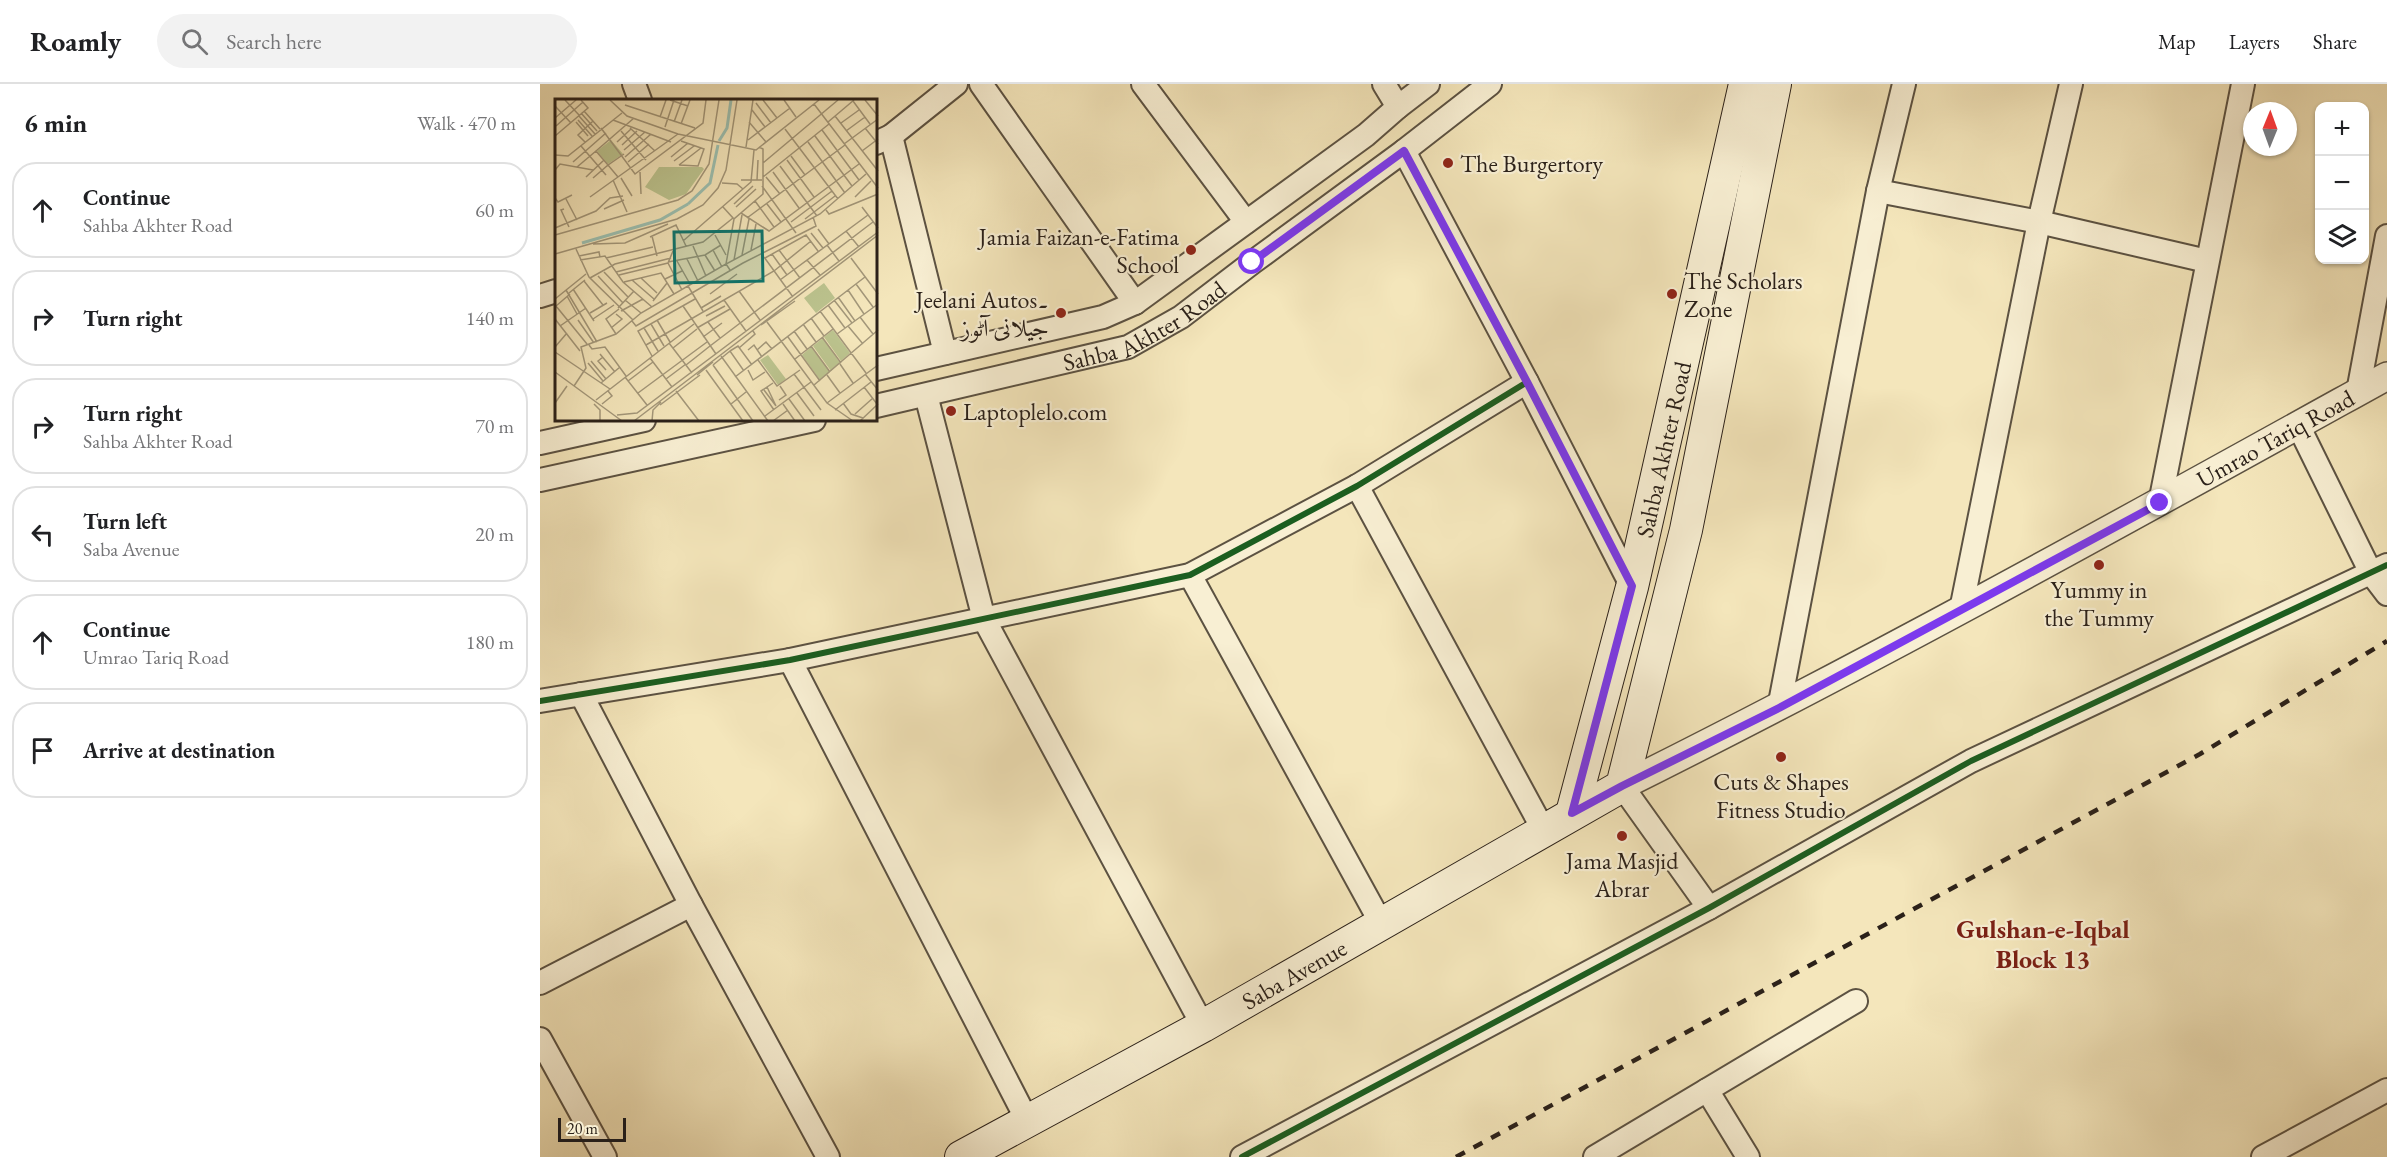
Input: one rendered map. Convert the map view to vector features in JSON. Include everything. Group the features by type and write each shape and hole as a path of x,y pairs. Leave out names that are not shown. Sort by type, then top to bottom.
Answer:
{"main road":[{"name":"Sahba Akhter Road","path":"1572,813 1632,586 1745,84"},
{"name":"Sahba Akhter Road","path":"1622,786 1686,530 1776,84"},
{"name":"Saba Avenue","path":"961,1157 1203,1026 1622,786"}],"street":[{"path":"634,84 640,99"},
{"path":"945,353 883,139 956,84"},
{"path":"981,84 1135,303"},
{"path":"1143,84 1246,222"},
{"path":"1384,84 1398,106"},
{"name":"Sahba Akhter Road","path":"878,369 1103,317 1135,303 1366,135 1398,106 1428,84"},
{"name":"Sahba Akhter Road","path":"878,406 1128,347 1181,317 1490,84"},
{"path":"1779,708 1878,191 1904,84"},
{"path":"1961,610 2039,222 2071,84"},
{"path":"2160,503 2206,261 2243,84"},
{"path":"1404,151 1632,586"},
{"path":"1878,191 2039,222 2206,261"},
{"path":"2358,392 2387,236"},
{"path":"540,296 555,291"},
{"name":"Umrao Tariq Road","path":"1622,786 1779,708 2160,503 2387,376"},
{"path":"540,701 790,660 1190,575 1357,486 1527,382"},
{"path":"926,395 984,620 1203,1026"},
{"path":"540,443 635,422"},
{"path":"540,480 805,422"},
{"path":"2298,425 2379,569 2387,594"},
{"path":"1357,486 1544,831"},
{"path":"1242,1157 1709,908 1971,761 2379,569"},
{"path":"1190,575 1382,925"},
{"path":"790,660 1028,1122"},
{"path":"581,694 691,905 828,1157"},
{"path":"1622,786 1709,908"},
{"path":"540,983 691,905"},
{"path":"1595,1157 1856,1001"},
{"path":"540,1039 605,1157"},
{"path":"1707,1090 1748,1157"},
{"path":"2263,1157 2387,1090"}],"railway":[{"path":"1456,1157 2200,754 2387,641"}],"cycle path":[{"path":"540,701 790,660 1190,575 1357,486 1527,382"},
{"path":"1242,1157 1709,908 1971,761 2387,565"}],"place":[{"name":"The Burgertory","path":"1448,163"},
{"name":"Jamia Faizan-e-Fatima School","path":"1191,250"},
{"name":"The Scholars Zone","path":"1672,294"},
{"name":"Jeelani Autos۔ جیلانی آٹوز","path":"1061,313"},
{"name":"Laptoplelo.com","path":"951,411"},
{"name":"Yummy in the Tummy","path":"2099,565"},
{"name":"Cuts & Shapes Fitness Studio","path":"1781,757"},
{"name":"Jama Masjid Abrar","path":"1622,836"}],"district":[{"name":"Gulshan-e-Iqbal Block 13","path":"2043,944"}],"route":[{"path":"1252,262 1404,151 1632,586 1572,813 1779,708 2160,503"}]}
